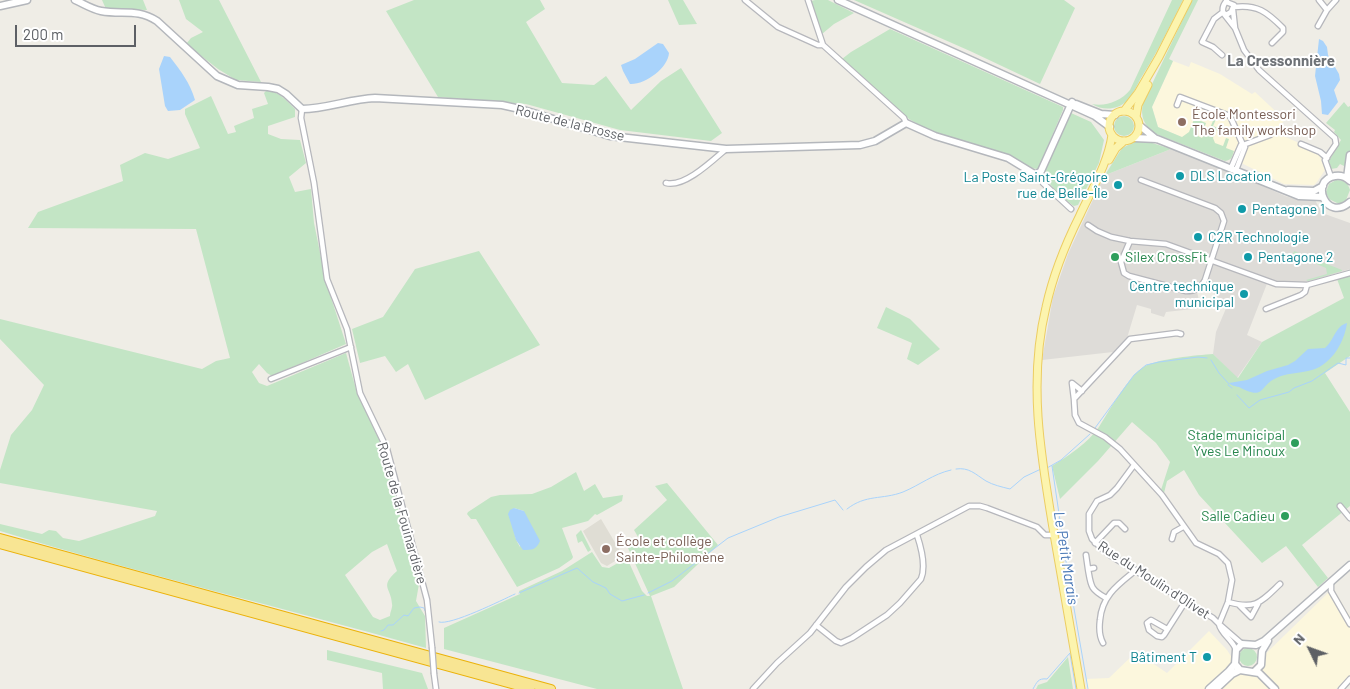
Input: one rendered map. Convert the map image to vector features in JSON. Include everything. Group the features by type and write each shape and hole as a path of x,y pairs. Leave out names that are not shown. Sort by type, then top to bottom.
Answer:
{"highway":[{"path":"0,538 551,689"},
{"path":"0,544 530,689"}],"main road":[{"path":"1101,172 1112,135 1111,120 1115,115 1124,111 1138,93 1188,0"},
{"path":"1081,689 1043,468 1036,388 1039,349 1050,289 1063,252 1101,172 1116,148 1124,141 1134,138 1138,132 1139,125 1136,117 1138,105 1159,57"},
{"path":"1124,111 1136,117"},
{"path":"1112,135 1124,141"}],"street":[{"path":"0,4 27,0"},
{"path":"75,0 93,9 136,12 148,15 217,76 238,85 268,86 286,94 302,109"},
{"path":"745,0 778,27 818,46 823,45"},
{"path":"808,0 823,45 904,118 906,123 935,136 1008,158 1020,164 1038,175 1043,183 1071,209"},
{"path":"838,0 1071,104 1095,116 1110,127"},
{"path":"1319,0 1327,10"},
{"path":"1318,26 1327,10 1336,0"},
{"path":"1272,43 1283,32 1283,28 1271,15 1255,7 1234,5 1227,1 1222,8 1224,13 1235,28 1244,50 1259,70 1335,138 1336,144 1325,163 1335,176 1348,180 1350,155"},
{"path":"1222,55 1213,47 1202,42 1214,19 1224,13 1229,14 1234,5"},
{"path":"1234,5 1235,28"},
{"path":"1177,105 1180,97 1230,116 1243,145"},
{"name":"Route de la Brosse","path":"302,109 375,98 502,105 610,136 726,149 860,145 875,141 906,123"},
{"path":"1071,104 1101,114 1115,115"},
{"path":"1038,175 1071,104"},
{"name":"Route de la Fouinardière","path":"302,109 301,118 314,183 327,279 347,328 357,386 386,449 415,554 427,600 436,689"},
{"path":"1139,125 1157,140"},
{"path":"1234,169 1241,145 1270,134"},
{"path":"1134,138 1157,140 1299,196 1323,197"},
{"path":"1301,144 1320,152 1327,158"},
{"path":"666,183 674,184 687,179 704,168 726,149"},
{"path":"1285,190 1314,191 1335,176 1350,155"},
{"path":"1130,240 1121,262 1124,273 1129,276 1192,291 1200,288 1204,280 1223,228 1224,221 1221,212 1141,180"},
{"path":"1322,186 1323,197 1331,206 1340,207 1348,205"},
{"path":"1088,225 1105,234 1130,240 1166,244 1276,284 1307,285 1350,273"},
{"path":"1266,309 1301,295 1305,292 1307,285"},
{"path":"1074,400 1130,339 1181,334"},
{"path":"271,379 351,347"},
{"path":"1082,391 1072,383 1075,415 1079,423 1112,442 1162,495 1196,543 1219,554 1228,562 1232,580 1228,602 1219,624"},
{"name":"Rue du Moulin d'Olivet","path":"1134,465 1114,492 1097,501 1090,510 1089,531 1095,543 1111,556 1213,618 1242,644"},
{"path":"753,689 816,625 833,601 866,566 886,550 969,506 980,506 1037,527 1045,535 1055,535"},
{"path":"1340,506 1350,518"},
{"path":"1095,543 1114,523 1118,523 1125,529"},
{"path":"1172,539 1174,532 1184,526"},
{"path":"816,625 841,643 887,615 900,603 921,579 923,574 917,535"},
{"path":"1086,555 1091,568 1093,590 1106,598"},
{"path":"1280,689 1265,673 1261,665 1263,646 1350,564"},
{"path":"1104,643 1100,638 1099,626 1106,598 1136,570"},
{"path":"1330,582 1330,590 1350,624"},
{"path":"1239,605 1251,617 1258,604 1280,584"},
{"path":"1167,629 1151,620 1147,623 1148,630 1159,637 1164,635 1185,602"},
{"path":"1228,602 1239,605 1258,604"},
{"name":"Rue du Moulin d'Olivet","path":"1219,624 1236,650"},
{"path":"1209,689 1233,667 1236,650 1242,644 1256,645 1283,626"},
{"path":"1256,645 1262,651"},
{"path":"1234,664 1240,670"},
{"path":"1255,671 1261,665"},
{"path":"1216,689 1232,674 1240,670 1259,672 1275,689"},
{"path":"1341,689 1350,679"}],"shaded area":[{"path":"1173,61 1189,67 1191,62 1220,74 1252,94 1255,92 1285,120 1278,132 1299,145 1319,154 1325,170 1317,182 1314,185 1284,184 1231,158 1158,127 1152,107"},
{"path":"1171,149 1222,168 1285,196 1298,200 1315,200 1322,213 1350,223 1350,269 1302,284 1268,281 1247,335 1262,342 1237,378 1213,354 1216,332 1227,306 1205,285 1197,292 1201,308 1166,312 1164,317 1151,313 1151,309 1137,305 1127,338 1113,352 1042,360 1053,297 1068,254 1103,178 1108,174"},
{"name":"École et collège Sainte-Philomène","path":"601,519 623,556 607,566 601,563 583,531"},
{"path":"1333,588 1350,616 1350,675 1336,689 1087,689 1086,679 1109,678 1136,652 1167,673 1209,631 1227,650 1240,670 1246,673"}],"green space":[{"path":"102,0 143,0 147,10 106,9"},
{"path":"179,0 219,0 261,82 236,80 218,69 186,44 191,38 203,32 186,19"},
{"path":"414,0 540,0 545,9 526,22 562,83 594,85 606,76 631,110 661,81 681,68 722,133 711,141 620,130 526,104 438,97 386,11"},
{"path":"668,0 683,0 697,24 679,25"},
{"path":"828,0 854,13 834,24 822,34 811,1"},
{"path":"854,0 1064,0 1075,8 1040,84"},
{"path":"1172,0 1183,0 1158,49 1129,99 1123,104 1110,109 1092,104 1102,105 1112,102 1130,90"},
{"path":"1192,0 1198,0 1169,59 1173,61 1152,107 1158,127 1182,137 1189,132 1198,109 1196,119 1206,123 1205,126 1198,123 1194,132 1202,138 1208,127 1210,128 1215,116 1217,117 1213,126 1226,131 1224,133 1216,130 1213,138 1215,143 1223,146 1226,138 1229,139 1226,148 1234,151 1231,158 1227,161 1156,134 1148,128 1142,113 1143,103"},
{"path":"890,29 1063,107 1038,169 1029,168 1010,156 930,131 909,119 842,59"},
{"path":"270,91 278,94 295,109 295,117 268,126 268,134 281,139 300,140 306,163 289,177 295,192 311,189 314,223 326,282 346,344 272,376 259,364 252,372 259,383 267,386 346,353 357,393 385,452 405,538 419,584 416,601 425,616 426,648 106,562 0,531 0,524 42,534 49,530 56,531 63,538 79,541 155,516 157,511 0,483 0,470 11,435 32,410 44,385 0,339 0,319 202,369 216,361 230,358 196,229 28,228 38,212 123,181 120,165 145,153 168,159 200,148 185,114 185,109 211,96 228,134 236,132 234,126 254,118 252,109 268,104 264,93","holes":["387,544 397,571 387,584 392,605 390,616 380,620 373,617 345,575 372,552"]},
{"path":"1344,102 1348,107 1350,106 1350,169 1340,164 1337,168 1331,169 1329,161 1341,140 1334,132 1335,130 1326,123"},
{"path":"1071,113 1091,122 1104,140 1099,163 1078,205 1074,206 1051,186 1044,172"},
{"path":"1124,116 1131,119 1134,126 1131,133 1124,136 1117,133 1114,126 1117,119"},
{"path":"1137,141 1146,141 1171,149 1108,174 1103,178 1122,148"},
{"path":"1336,180 1345,182 1350,190 1346,200 1339,204 1329,199 1326,192 1329,184"},
{"path":"479,251 540,345 425,400 408,364 396,372 385,356 360,363 352,329 383,317 415,269"},
{"path":"1294,251 1342,271 1308,281 1306,280 1327,274 1326,268 1293,254"},
{"path":"1350,275 1350,356 1325,373 1350,412 1350,506 1302,545 1328,578 1318,587 1286,546 1262,563 1199,495 1184,470 1167,481 1164,493 1161,490 1170,462 1156,443 1132,422 1098,461 1060,499 1052,466 1077,449 1094,433 1132,377 1145,366 1159,361 1213,354 1238,378 1262,342 1344,298 1337,279"},
{"path":"886,307 910,319 940,349 918,365 907,359 912,343 877,328"},
{"path":"576,472 584,491 595,484 603,498 623,495 622,501 597,515 595,514 588,521 562,528 573,557 572,559 559,568 517,587 476,519 471,519 467,514 491,497 532,494 551,487","holes":["514,508 524,511 520,547 514,533"]},
{"path":"667,483 718,545 674,587 651,596 683,689 597,689 444,649 444,628 520,594 519,591 562,571 592,552 602,567 609,568 627,558 642,591 647,596 650,596 628,548 641,542 634,530 667,500 655,486"},
{"path":"581,530 591,550 588,552 582,541 578,543 576,535"},
{"path":"1248,648 1254,651 1257,657 1254,663 1248,666 1242,663 1239,657 1242,651"},
{"path":"327,650 422,673 428,689 383,689 382,673 327,660"},
{"path":"1068,657 1073,689 1036,689 1038,685 1047,682"}],"water":[{"path":"1319,39 1327,47 1328,55 1339,74 1340,80 1334,90 1338,102 1328,115 1322,114 1315,76"},
{"path":"658,43 663,44 669,53 665,64 649,79 636,84 630,84 621,65 635,59"},
{"path":"164,56 170,57 181,72 191,88 195,100 180,110 168,111 165,106 159,69"},
{"path":"1347,323 1343,339 1335,353 1316,369 1273,379 1262,390 1254,393 1229,383 1247,380 1267,371 1288,365 1308,349 1325,348 1331,342 1337,330"},
{"path":"514,508 524,511 540,541 533,549 523,550 516,540 508,514"}],"waterway":[{"path":"1095,428 1134,375 1146,365 1198,357 1207,358"},
{"path":"1237,395 1249,408 1260,400 1289,392 1312,381 1338,363 1346,365 1346,358 1350,358"},
{"path":"1211,360 1229,384"},
{"path":"1228,385 1232,388"},
{"path":"1047,468 1061,460 1090,434"},
{"name":"Le Petit Marais","path":"1052,466 1088,689"},
{"path":"956,469 968,470 989,482 1010,489 1024,477 1041,469"},
{"path":"847,509 861,501 903,492 938,474 951,470"},
{"path":"648,593 672,581 728,538 779,517 835,500 843,510"},
{"path":"519,593 577,568 593,582 606,588 610,594 622,601 644,595"},
{"path":"439,622 454,620 515,594"},
{"path":"381,631 388,625 393,625 404,615 408,616 414,608 420,607 426,610"},
{"name":"Le Petit Marais","path":"1033,689 1037,682 1047,679 1070,653"},
{"path":"1070,654 1076,689"}],"place":[{"name":"École Montessori The family workshop","path":"1182,122"},
{"name":"DLS Location","path":"1180,176"},
{"name":"La Poste Saint-Grégoire rue de Belle-Île","path":"1118,185"},
{"name":"Pentagone 1","path":"1242,209"},
{"name":"C2R Technologie","path":"1198,237"},
{"name":"Silex CrossFit","path":"1115,257"},
{"name":"Pentagone 2","path":"1248,257"},
{"name":"Centre technique municipal","path":"1244,294"},
{"name":"Stade municipal Yves Le Minoux","path":"1295,443"},
{"name":"Salle Cadieu","path":"1285,516"},
{"name":"École et collège Sainte-Philomène","path":"606,549"},
{"name":"Bâtiment T","path":"1207,657"}],"district":[{"name":"La Cressonnière","path":"1281,61"}]}
